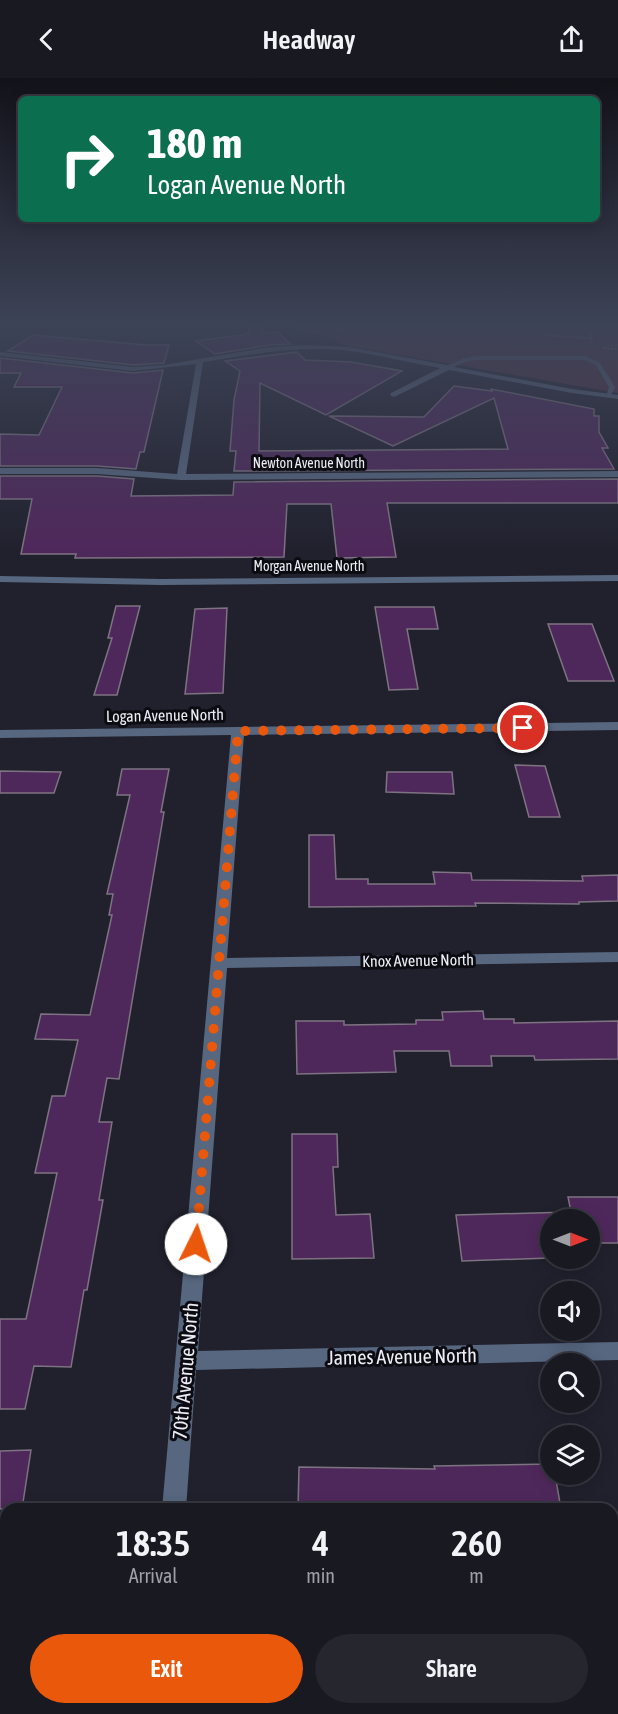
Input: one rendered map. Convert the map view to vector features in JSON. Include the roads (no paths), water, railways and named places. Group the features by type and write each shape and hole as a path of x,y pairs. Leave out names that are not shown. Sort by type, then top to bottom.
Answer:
{"street":[{"path":"181,477 194,398"},
{"name":"Newton Avenue North","path":"0,471 97,471 181,477 618,474"},
{"name":"Morgan Avenue North","path":"0,579 161,582 618,578"},
{"name":"Logan Avenue North","path":"0,734 618,726"},
{"name":"70th Avenue North","path":"174,1503 238,731"},
{"name":"Knox Avenue North","path":"218,963 618,957"},
{"name":"James Avenue North","path":"186,1361 618,1351"}]}
